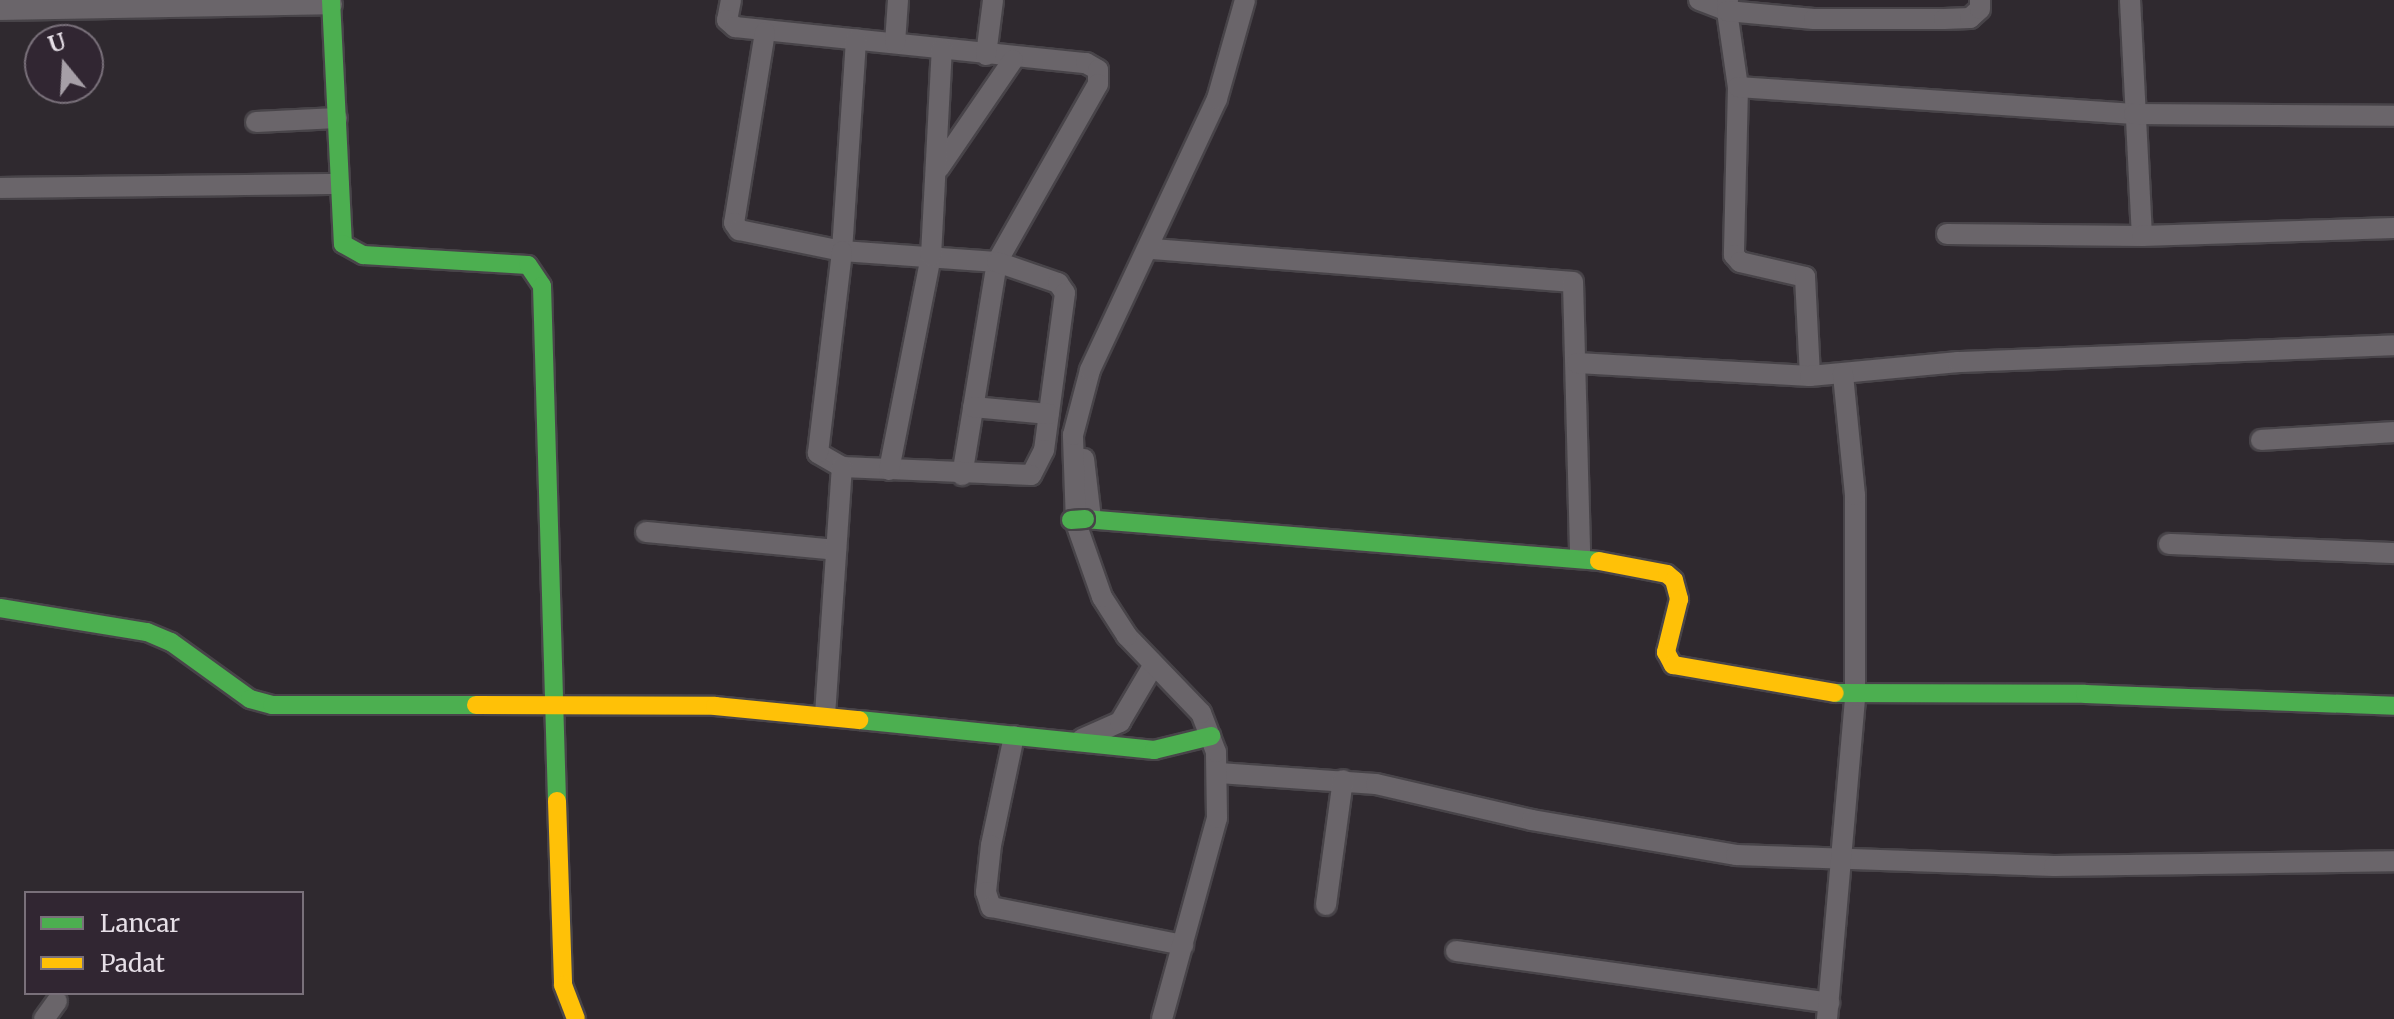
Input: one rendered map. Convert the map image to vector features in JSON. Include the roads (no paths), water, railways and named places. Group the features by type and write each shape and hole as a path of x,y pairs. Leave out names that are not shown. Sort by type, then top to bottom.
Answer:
{"street":[{"path":"731,0 731,24 765,32 895,43 1013,60 1086,63 1100,78 997,262 962,475"},
{"path":"895,43 898,0"},
{"path":"986,55 993,0"},
{"path":"1162,1019 1217,818 1219,773 1211,736 1193,703 1153,666 1111,617 1081,520 1072,461 1078,406 1103,339 1217,99 1245,0"},
{"path":"1081,520 1083,445 1092,390 1222,100 1257,0"},
{"path":"1699,0 1814,19 1970,18 1980,9 1980,0"},
{"path":"2130,0 2142,236"},
{"path":"0,10 332,2 339,184 346,248 363,255 528,265 539,276 563,985 576,1019"},
{"path":"1728,6 1738,87 1734,255 1740,262 1805,277 1810,376"},
{"path":"765,32 734,223 739,230 842,251 997,262 1048,278 1065,293 1044,450 1031,475 962,475 842,467 823,459 816,445 842,251 856,39"},
{"path":"889,470 931,256 939,168 942,49"},
{"path":"939,168 1013,60"},
{"path":"1738,87 2134,114 2394,116"},
{"path":"256,122 337,118"},
{"path":"0,188 339,184"},
{"path":"1947,234 2142,236 2394,228"},
{"path":"1153,249 1573,282 1580,557"},
{"path":"1577,363 1810,376 1958,362 2394,345"},
{"path":"1456,951 1828,1011 1838,862 1855,696 1855,495 1843,374"},
{"path":"973,407 1049,414"},
{"path":"2261,440 2394,432"},
{"path":"825,715 842,467"},
{"path":"1081,520 1580,557 1674,580 1679,599 1666,652 1673,665 1855,696 2085,694 2394,706"},
{"path":"646,532 836,550"},
{"path":"2169,544 2394,553"},
{"path":"0,608 147,632 171,642 212,676 262,704 715,706 1154,750 1211,736"},
{"path":"1073,742 1120,722 1153,666"},
{"path":"1014,736 991,845 986,902 991,907 1183,945"},
{"path":"1219,773 1343,780 1635,839 1736,855 1838,862 2054,866 2394,861"},
{"path":"1326,905 1343,780"},
{"path":"44,1019 57,1001"}]}
